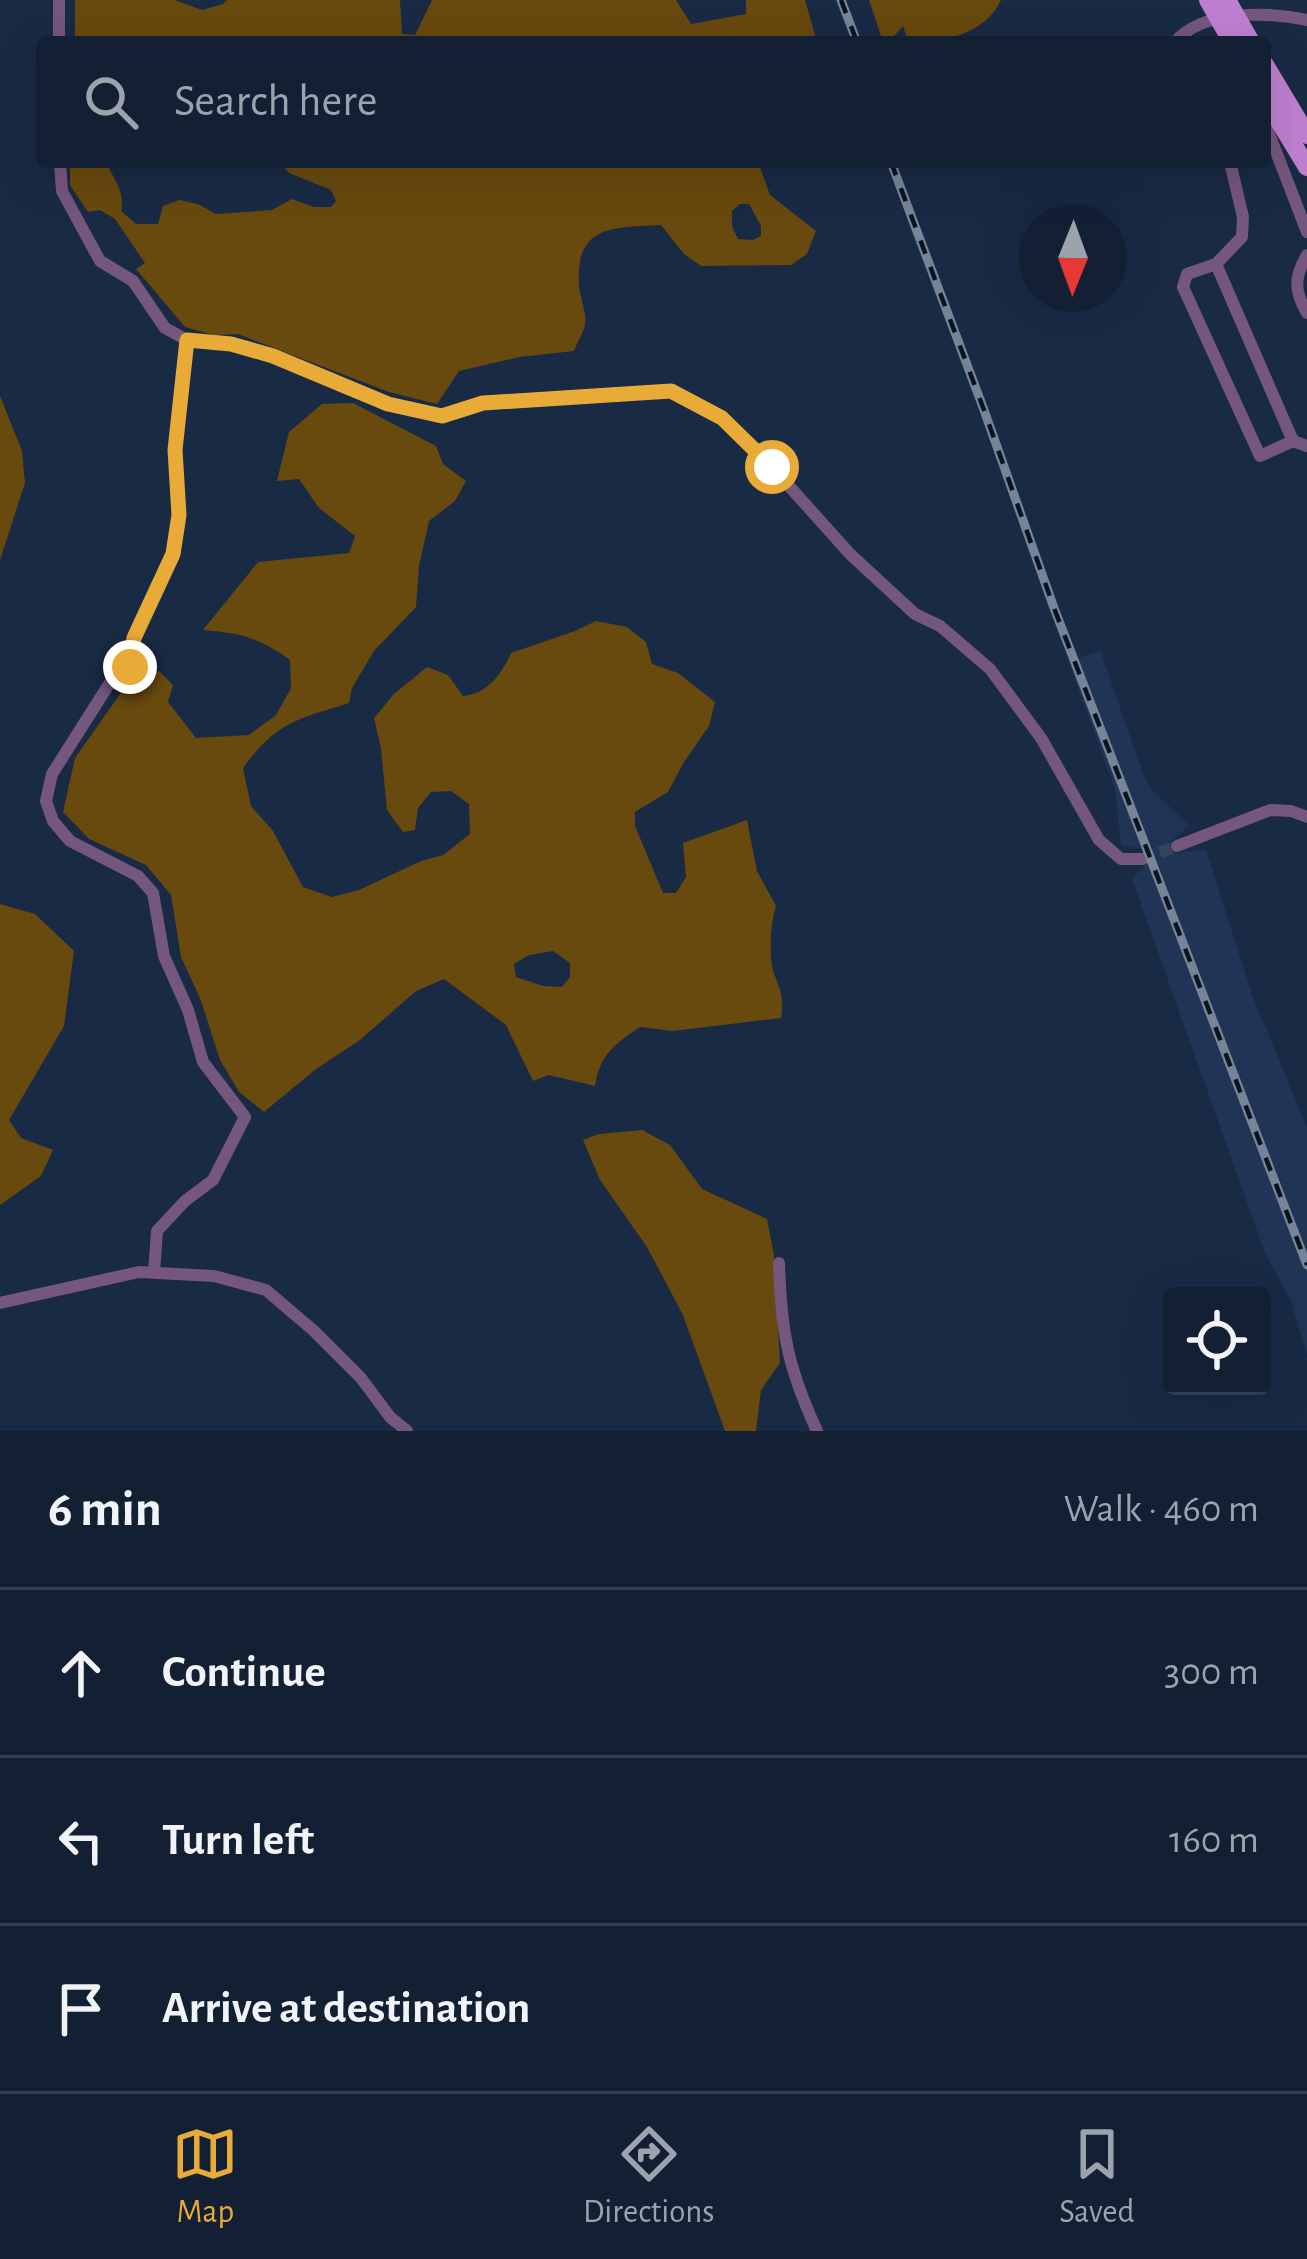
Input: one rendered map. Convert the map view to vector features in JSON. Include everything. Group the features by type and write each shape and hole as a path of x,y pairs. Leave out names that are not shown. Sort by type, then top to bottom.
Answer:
{"main road":[{"path":"1208,0 1227,12 1246,36"},
{"path":"1271,75 1307,135"},
{"path":"1271,108 1307,167"}],"street":[{"path":"59,0 59,36"},
{"path":"1180,36 1227,12 1274,13 1307,20"},
{"path":"1271,139 1307,232"},
{"path":"60,168 62,191 100,261 133,281 165,328 187,340 231,344 273,356 388,404 442,416 483,403 671,391 722,418 866,569 915,614 940,626 990,669 1041,738 1099,839 1121,860 1142,859"},
{"path":"1216,264 1304,445 1260,456 1183,287 1187,274 1216,264 1242,237 1243,217 1231,168"},
{"path":"1307,255 1298,269 1295,293 1307,313"},
{"path":"154,1273 158,1231 185,1201 213,1180 244,1117 203,1062 188,1010 164,956 153,893 138,876 70,842 52,821 46,801 52,774 111,681 130,667 134,638 173,554 179,515 175,450 187,340"},
{"path":"1177,846 1270,809 1307,817"},
{"path":"779,1263 783,1335 797,1388 817,1431"},
{"path":"0,1303 139,1272 214,1276 266,1291 362,1378 390,1417 407,1431"}],"shaded area":[{"path":"75,0 175,0 202,10 227,0 400,0 402,34 415,35 432,0 676,0 691,24 746,14 746,0 805,0 815,36 75,36"},
{"path":"869,0 1001,0 985,21 962,34 906,36 903,26 894,36 881,36"},
{"path":"70,168 109,168 120,192 121,211 136,224 158,224 163,206 179,200 216,214 272,210 292,199 314,207 331,207 336,201 331,190 285,168 760,168 770,195 816,231 807,254 791,265 701,266 684,254 661,225 600,233 583,251 579,266 585,320 574,351 459,371 437,404 389,392 238,334 214,335 185,327 136,269 145,263 115,219 100,210 88,212 70,185","holes":["749,204 761,236 738,239 732,211"]},
{"path":"0,396 22,451 25,483 0,560"},
{"path":"353,403 436,446 443,464 466,481 455,501 429,521 416,607 374,651 352,688 349,703 289,724 266,741 243,768 251,806 273,831 303,887 332,897 359,890 443,855 470,834 469,804 451,791 431,792 418,808 415,830 403,832 387,810 374,718 427,667 448,675 463,696 493,682 511,653 596,621 627,627 646,642 652,664 678,673 715,702 709,726 668,792 635,812 635,826 663,893 676,893 686,877 683,843 747,820 757,871 776,906 771,957 782,998 781,1018 673,1031 640,1027 610,1051 595,1086 549,1075 533,1081 506,1025 444,979 416,991 264,1112 239,1092 220,1060 181,957 171,895 146,865 89,839 63,812 75,758 132,677 159,671 173,685 168,702 196,738 249,735 276,715 291,688 290,660 250,638 203,630 258,562 349,553 355,536 319,508 299,479 277,481 289,432 322,404","holes":["553,951 570,963 570,977 562,987 516,977 514,964 529,955"]},
{"path":"1100,650 1145,779 1189,825 1171,842 1175,853 1206,849 1252,995 1307,1127 1307,1356 1291,1301 1265,1253 1132,879 1146,864 1141,849 1121,845 1115,789 1069,663"},
{"path":"0,904 35,914 74,951 64,1026 9,1120 21,1138 53,1150 41,1176 0,1205"},
{"path":"642,1130 670,1145 702,1189 767,1219 774,1255 780,1363 761,1390 756,1431 725,1431 683,1315 647,1247 600,1180 583,1140"}],"tunnel":[{"path":"1143,859 1177,846"}],"railway":[{"path":"841,0 855,36"},
{"path":"893,168 1054,608 1307,1265"}],"route":[{"path":"130,667 134,638 173,554 179,515 175,450 187,340 231,344 273,356 388,404 442,416 483,403 671,391 722,418 772,467"}]}
